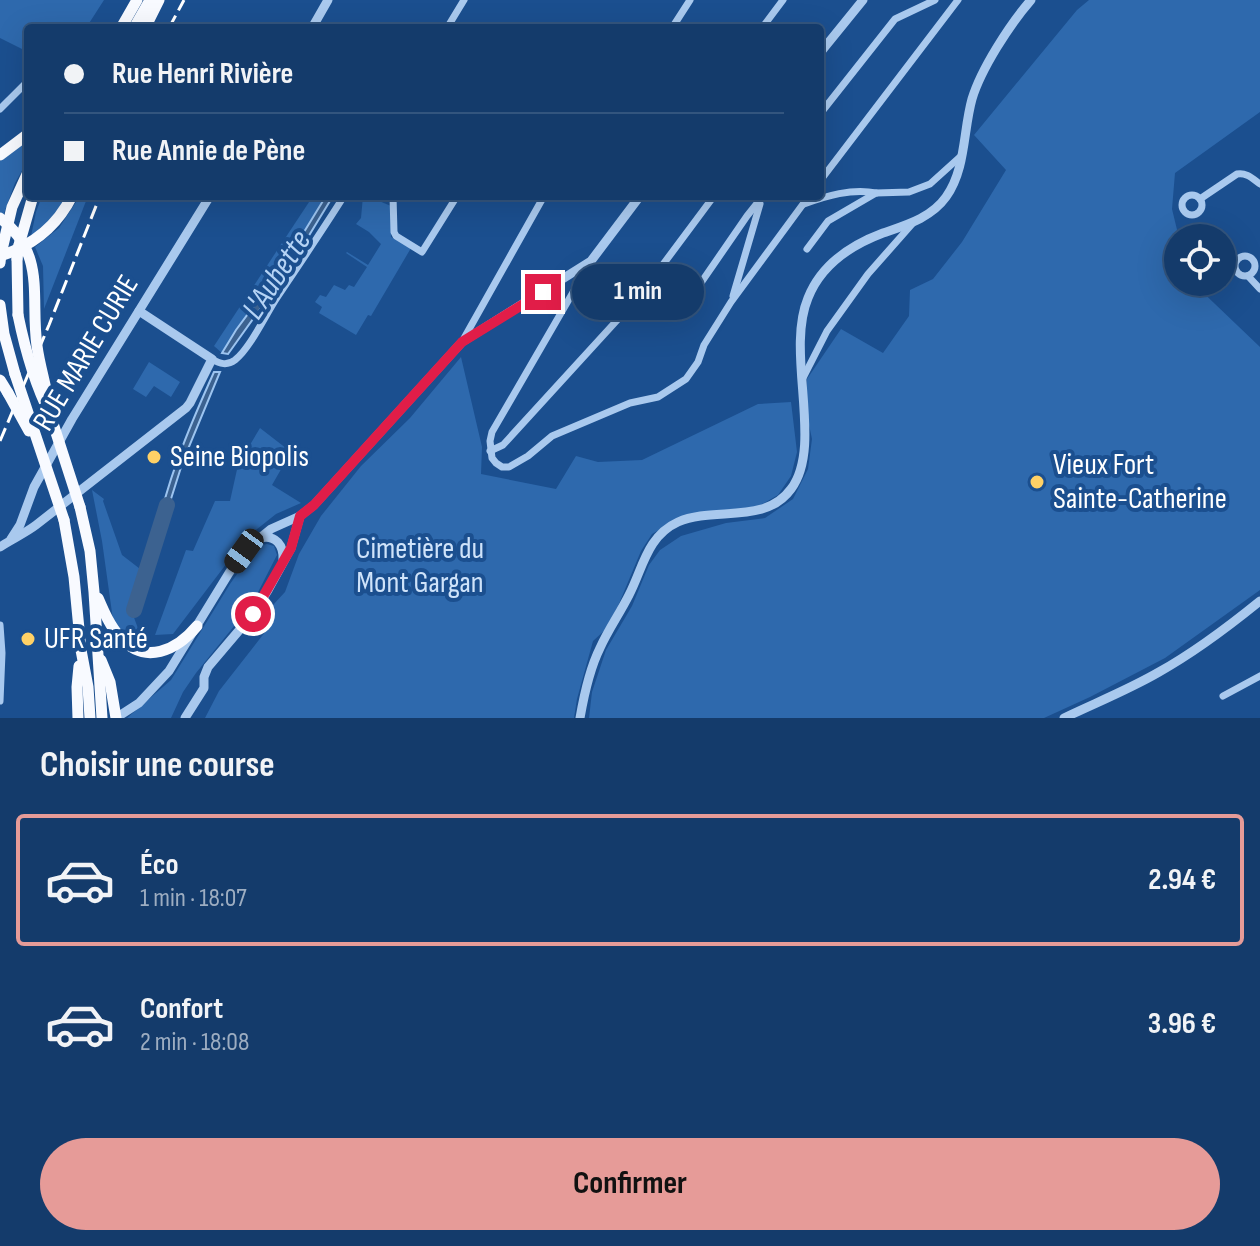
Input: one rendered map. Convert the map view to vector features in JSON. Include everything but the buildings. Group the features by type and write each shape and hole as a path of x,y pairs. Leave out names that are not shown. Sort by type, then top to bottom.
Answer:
{"highway":[{"path":"123,24 137,0"},
{"path":"136,24 150,0"},
{"path":"147,24 159,0"},
{"path":"0,155 24,137"},
{"path":"0,263 12,207 24,181"},
{"path":"32,200 17,259 18,315 34,376 50,414 80,507 90,551 102,718"},
{"path":"0,255 14,252 43,235 69,200"},
{"path":"0,218 17,235 30,256 36,297 37,345 50,414"},
{"path":"0,305 15,374 64,520 74,577 90,718"},
{"path":"0,380 42,454"},
{"path":"94,592 114,630 137,649 147,652 171,649 197,626"},
{"path":"97,648 119,716"},
{"path":"78,718 81,650"}],"street":[{"path":"314,24 328,0"},
{"path":"449,24 464,0"},
{"path":"675,24 690,0"},
{"path":"765,24 783,0"},
{"path":"824,48 863,0"},
{"path":"824,109 895,19 935,0"},
{"path":"824,176 958,0"},
{"path":"580,718 596,657 654,540 680,521 767,507 782,499 795,483 805,450 800,330 807,300 822,274 840,256 855,246 933,211 946,197 956,178 975,89 1031,0"},
{"path":"0,109 24,85"},
{"path":"824,197 861,190 909,192 930,184 961,156"},
{"path":"1200,199 1237,174 1249,176 1260,184"},
{"path":"807,249 828,221 876,193"},
{"name":"RUE MARIE CURIE","path":"11,539 34,487 72,419 208,200"},
{"path":"139,311 212,359 231,363 238,358 341,200"},
{"path":"393,200 396,236 422,252 454,200"},
{"path":"119,716 139,703 161,682 244,551 271,529 300,516 314,505 462,342 542,200"},
{"path":"637,200 591,261 492,432 490,451 502,467 509,467 528,456 552,436 630,403 658,397 686,379 731,302 806,200"},
{"path":"490,451 503,445 641,294 711,200"},
{"path":"696,290 760,200"},
{"path":"731,302 761,200"},
{"path":"803,204 814,200"},
{"path":"802,380 827,331 868,274 915,221"},
{"path":"462,342 591,261"},
{"path":"1248,276 1260,289"},
{"path":"0,547 36,525 186,408 212,359"},
{"path":"185,718 204,688 208,667 253,614 268,590 291,548 300,516"},
{"path":"22,520 36,525"},
{"path":"257,539 266,536 279,542 283,560"},
{"path":"1064,718 1179,661 1224,631 1260,601"},
{"path":"0,628 0,701"},
{"path":"1223,696 1260,676"}],"green space":[{"path":"0,0 104,0 89,24 24,24 24,50 0,38"},
{"path":"1089,0 1260,0 1260,112 1175,173 1172,209 1176,224 1164,224 1164,296 1207,296 1260,347 1260,590 1165,658 1044,718 589,718 592,692 606,650 632,606 649,565 660,550 681,536 726,523 765,518 793,499 808,469 812,439 807,415 807,379 841,329 883,353 909,316 910,290 933,279 962,242 1006,170 974,135 1077,10"},
{"path":"24,143 24,167 0,224 0,161"},
{"path":"40,200 65,200 30,241"},
{"path":"77,200 86,200 44,309 43,266 35,247 59,228"},
{"path":"310,200 324,200 293,251 222,353 214,346"},
{"path":"363,200 377,200 391,206 391,237 411,248 371,316 368,315 356,335 319,313 322,307 315,302 320,295 326,297 334,285 345,290 349,285 354,287 367,267 347,252 368,265 381,244 356,224 361,218"},
{"name":"Cimetière du Mont Gargan","path":"461,357 482,447 481,474 556,489 576,456 598,462 642,460 758,404 791,402 797,452 791,476 778,495 759,506 679,519 652,534 641,551 605,630 593,641 574,718 205,718 219,691 269,627 260,619 285,592 299,554 321,516 361,466 410,418"},
{"path":"149,362 180,382 171,397 154,386 146,397 133,389"},
{"path":"260,428 291,452 272,485 301,503 276,514 246,538 173,634 155,635 186,550 193,551 215,501 230,501 238,465"},
{"path":"92,490 104,499 122,555 144,572 132,612 140,634 132,642 114,627"},
{"path":"267,544 274,546 277,555 252,604 196,673 171,718 127,718 171,680 249,557"}],"water":[{"path":"324,200 331,200 288,270 228,354 222,353 236,330 282,268"},
{"path":"214,372 220,372 183,461 163,524 159,522 176,465"}],"waterway":[{"name":"L'Aubette","path":"134,610 167,505"}],"railway":[{"path":"171,24 184,0"},
{"path":"0,441 98,200"}],"place":[{"name":"Seine Biopolis","path":"154,457"},
{"name":"Vieux Fort Sainte-Catherine","path":"1037,482"},
{"name":"UFR Santé","path":"28,639"}],"route":[{"path":"253,614 291,548 300,516 314,505 462,342 543,292"}]}
